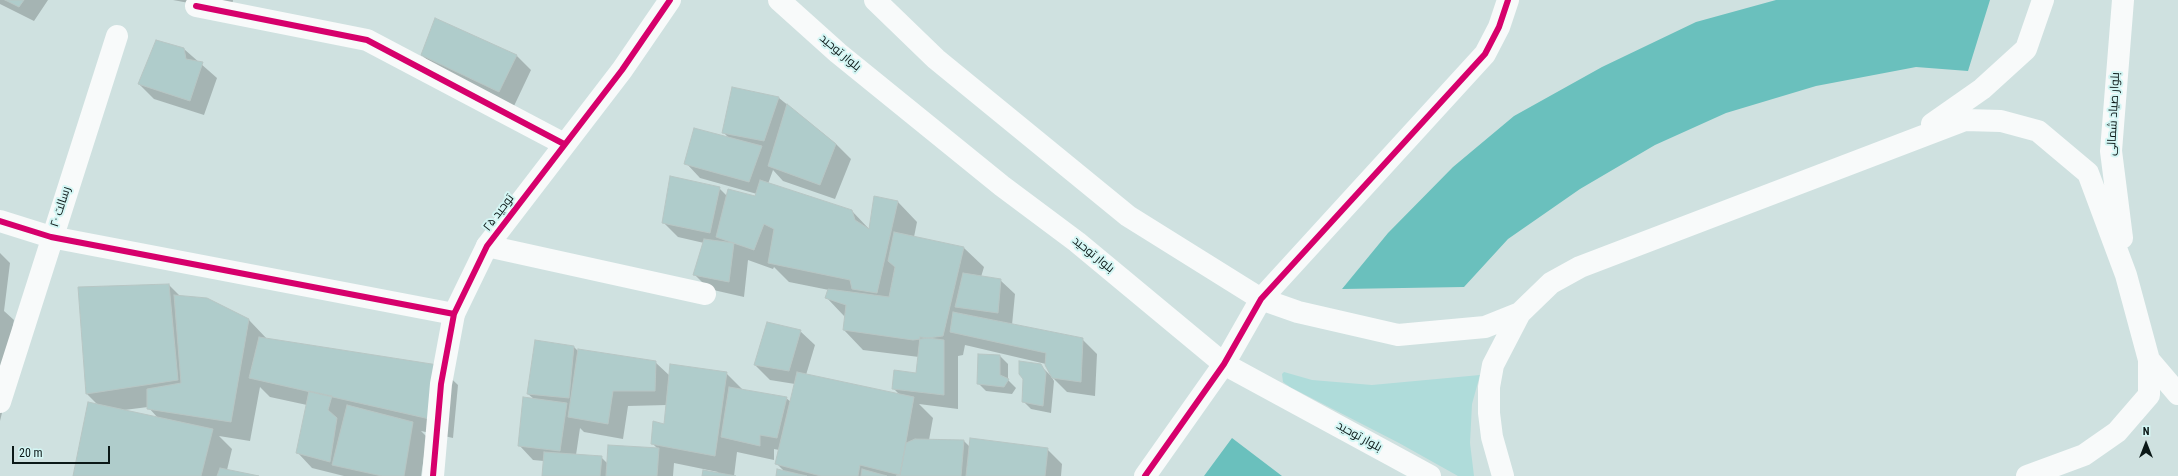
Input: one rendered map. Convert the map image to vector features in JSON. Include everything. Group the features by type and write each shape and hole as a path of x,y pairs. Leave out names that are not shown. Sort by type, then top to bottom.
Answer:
{"main road":[{"name":"توحید ۲۵","path":"433,476 441,384 454,314 487,246 622,70 670,0"},
{"name":"بلوار توحید","path":"779,0 838,53 1002,186 1077,242 1224,364 1430,476"},
{"path":"875,0 936,59 1128,216 1261,299 1298,312 1398,335 1485,327 1520,313"},
{"path":"1145,476 1224,364 1261,299 1485,54 1499,27 1508,0"},
{"path":"1906,143 1982,89 2026,49 2043,0"},
{"name":"بلوار صیاد شمالی","path":"2123,0 2110,151 2126,275"},
{"path":"196,6 367,40 564,144"},
{"name":"رسالت ۲۰","path":"0,402 117,36"},
{"path":"1503,476 1492,437 1490,413 1490,388 1494,365 1520,313 1551,283 1580,267 1964,120 2001,121 2038,131 2088,173 2126,275 2149,360 2149,394 2117,432 2084,455 2027,476"},
{"path":"0,221 52,237 454,314"},
{"path":"487,246 705,294"},
{"path":"2149,360 2178,394"}],"shaded area":[{"path":"1284,372 1312,380 1372,385 1480,375 1472,404 1470,443 1474,476 1458,476 1399,443 1290,387 1283,382 1282,374"}],"water":[{"path":"1776,0 1990,0 1968,71 1916,67 1816,86 1726,113 1655,145 1580,189 1508,239 1464,287 1342,289 1388,233 1453,167 1514,116 1602,67 1696,22"},
{"path":"1232,438 1282,476 1204,476"}],"building":[{"path":"5,0 24,0 19,7"},
{"path":"435,18 517,55 499,92 421,55"},
{"path":"156,40 184,48 186,59 203,62 190,101 138,84"},
{"path":"732,87 779,97 764,141 722,133"},
{"path":"787,104 836,144 820,185 768,166"},
{"path":"694,128 762,146 749,182 684,164"},
{"path":"670,176 720,187 710,233 662,223"},
{"path":"760,180 852,210 855,220 869,229 874,196 898,201 877,293 852,289 850,280 768,263 774,229 764,224 754,250 716,237 728,189 755,196"},
{"path":"894,232 964,247 943,336 913,340 843,330 846,305 825,298 828,289 889,297 895,267 888,261"},
{"path":"704,239 734,243 729,282 693,275"},
{"path":"963,273 1001,279 998,313 955,307"},
{"path":"169,284 178,380 86,394 78,287"},
{"path":"174,295 207,298 249,319 231,422 147,409 147,389 181,383"},
{"path":"953,312 1083,338 1081,382 1052,378 1045,365 1046,353 950,332"},
{"path":"767,322 801,330 789,371 754,365"},
{"path":"259,337 438,365 434,420 249,378"},
{"path":"920,337 944,340 944,395 892,389 894,370 916,373"},
{"path":"535,340 574,346 569,398 527,394"},
{"path":"578,349 656,361 655,391 613,391 608,424 568,417"},
{"path":"978,354 1000,355 1000,375 1009,379 1004,387 977,384"},
{"path":"1019,361 1041,364 1046,373 1043,406 1022,402 1023,379 1019,374"},
{"path":"670,364 727,372 715,456 651,444 653,421 664,424"},
{"path":"797,372 914,397 900,475 860,465 858,476 821,476 775,464"},
{"path":"729,387 787,397 777,438 760,435 760,446 721,437"},
{"path":"309,391 332,396 328,410 337,418 330,462 296,453"},
{"path":"523,397 567,403 560,451 518,446"},
{"path":"88,402 213,429 201,476 73,476"},
{"path":"347,405 413,422 404,476 382,476 332,465"},
{"path":"970,438 1048,448 1045,476 966,476"},
{"path":"915,439 964,440 961,476 896,476 900,475 906,443"},
{"path":"608,445 659,448 657,476 606,476"},
{"path":"544,452 602,456 600,476 542,476"},
{"path":"220,468 259,476 217,476"},
{"path":"777,469 807,476 776,476"},
{"path":"862,469 887,476 861,476"},
{"path":"703,470 736,476 702,476"}],"cycle path":[{"path":"433,476 441,384 454,314 487,246 622,70 670,0"},
{"path":"1145,476 1224,364 1261,299 1485,54 1499,27 1508,0"},
{"path":"196,6 367,40 564,144"},
{"path":"0,221 51,237 454,314"}]}
